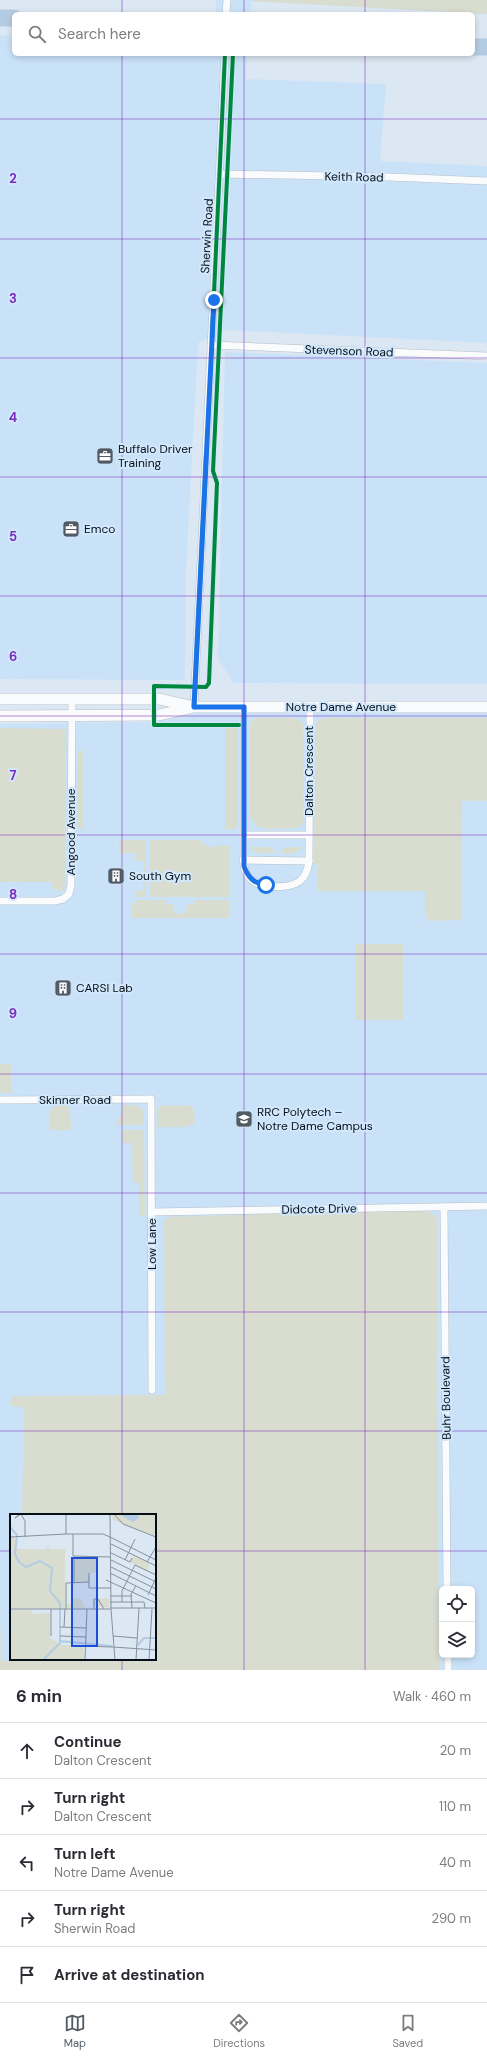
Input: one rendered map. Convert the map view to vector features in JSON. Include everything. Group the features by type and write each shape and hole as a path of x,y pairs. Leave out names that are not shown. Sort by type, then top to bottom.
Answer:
{"street":[{"path":"226,12 227,0"},
{"name":"Sherwin Road","path":"194,707 225,56"},
{"name":"Keith Road","path":"220,174 389,177 487,181"},
{"name":"Stevenson Road","path":"211,345 487,356"},
{"name":"Notre Dame Avenue","path":"0,699 159,699 194,707 487,706"},
{"path":"20,699 20,716"},
{"name":"Angood Avenue","path":"0,901 55,901 63,899 69,894 71,885 72,699"},
{"name":"Notre Dame Avenue","path":"0,716 159,715 194,707"},
{"name":"Dalton Crescent","path":"244,707 243,860 249,877 260,884 287,885 300,881 307,872 309,861 310,707"},
{"path":"244,835 309,835"},
{"path":"243,860 309,861"},
{"name":"Skinner Road","path":"0,1100 151,1099"},
{"name":"Low Lane","path":"151,1099 152,1390"},
{"name":"Didcote Drive","path":"152,1212 487,1206"},
{"name":"Buhr Boulevard","path":"444,1207 447,1586"},
{"path":"448,1658 448,1670"}],"shaded area":[{"path":"216,0 487,0 487,14 475,13 475,12 252,1 250,12 216,12"},
{"path":"487,0 487,14 475,13 475,12 251,1"},
{"path":"0,35 12,36 12,56 247,56 246,79 386,84 380,161 487,166 487,343 227,330 198,343 186,570 185,680 0,679"},
{"path":"225,352 487,363 487,684 234,683 218,660"},
{"name":"RRC Polytech – Notre Dame Campus","path":"209,712 487,713 487,1670 0,1670 0,724 147,722"},
{"path":"255,718 295,718 303,723 304,818 302,825 297,828 266,829 257,826 250,817 249,730 251,722"},
{"path":"324,718 487,718 487,801 462,801 461,920 428,921 428,916 425,916 425,891 318,891 318,864 314,864 315,728 317,721"},
{"path":"0,728 66,729 66,887 59,893 57,889 52,889 52,882 0,882"},
{"path":"225,728 238,728 238,826 234,829 225,830"},
{"path":"82,750 83,829 79,829 77,823 77,753"},
{"path":"119,840 146,840 146,895 144,897 135,897 135,891 143,890 143,861 135,861 135,853 119,853"},
{"path":"149,840 201,840 201,844 207,844 207,847 229,845 229,897 149,897"},
{"path":"249,847 271,847 276,853 257,853"},
{"path":"285,847 302,847 295,853 280,853"},
{"path":"135,900 165,900 166,904 173,904 174,911 179,914 185,913 188,904 194,904 195,900 229,900 229,918 132,918 132,903 135,903"},
{"path":"356,944 403,944 403,1020 356,1020"},
{"path":"0,1064 11,1064 11,1093 0,1093"},
{"path":"56,1105 66,1105 70,1108 71,1130 50,1130 49,1111"},
{"path":"122,1105 138,1106 143,1113 144,1125 117,1125 117,1120 122,1114"},
{"path":"162,1105 192,1106 194,1110 195,1124 190,1124 190,1127 157,1127 157,1110"},
{"path":"122,1130 144,1130 145,1216 139,1216 139,1183 133,1183 132,1143 122,1143"},
{"path":"418,1210 430,1212 437,1217 439,1670 0,1670 0,1604 1,1661 156,1660 156,1514 22,1514 24,1407 14,1407 9,1403 13,1396 165,1395 164,1221 169,1217"}],"waterway":[{"path":"0,18 12,18"},
{"path":"475,47 487,47"}],"cycle path":[{"path":"212,337 225,56"},
{"path":"233,56 213,471 217,483 209,683 206,687 154,686 154,725 239,725"},
{"path":"194,707 206,457"},
{"path":"244,707 244,835"}],"place":[{"name":"Buffalo Driver Training","path":"105,456"},
{"name":"Emco","path":"71,529"},
{"name":"South Gym","path":"116,876"},
{"name":"CARSI Lab","path":"63,988"},
{"name":"RRC Polytech – Notre Dame Campus","path":"244,1119"}],"route":[{"path":"214,300 194,707 244,707 243,860 249,877 253,881 266,885"}]}
